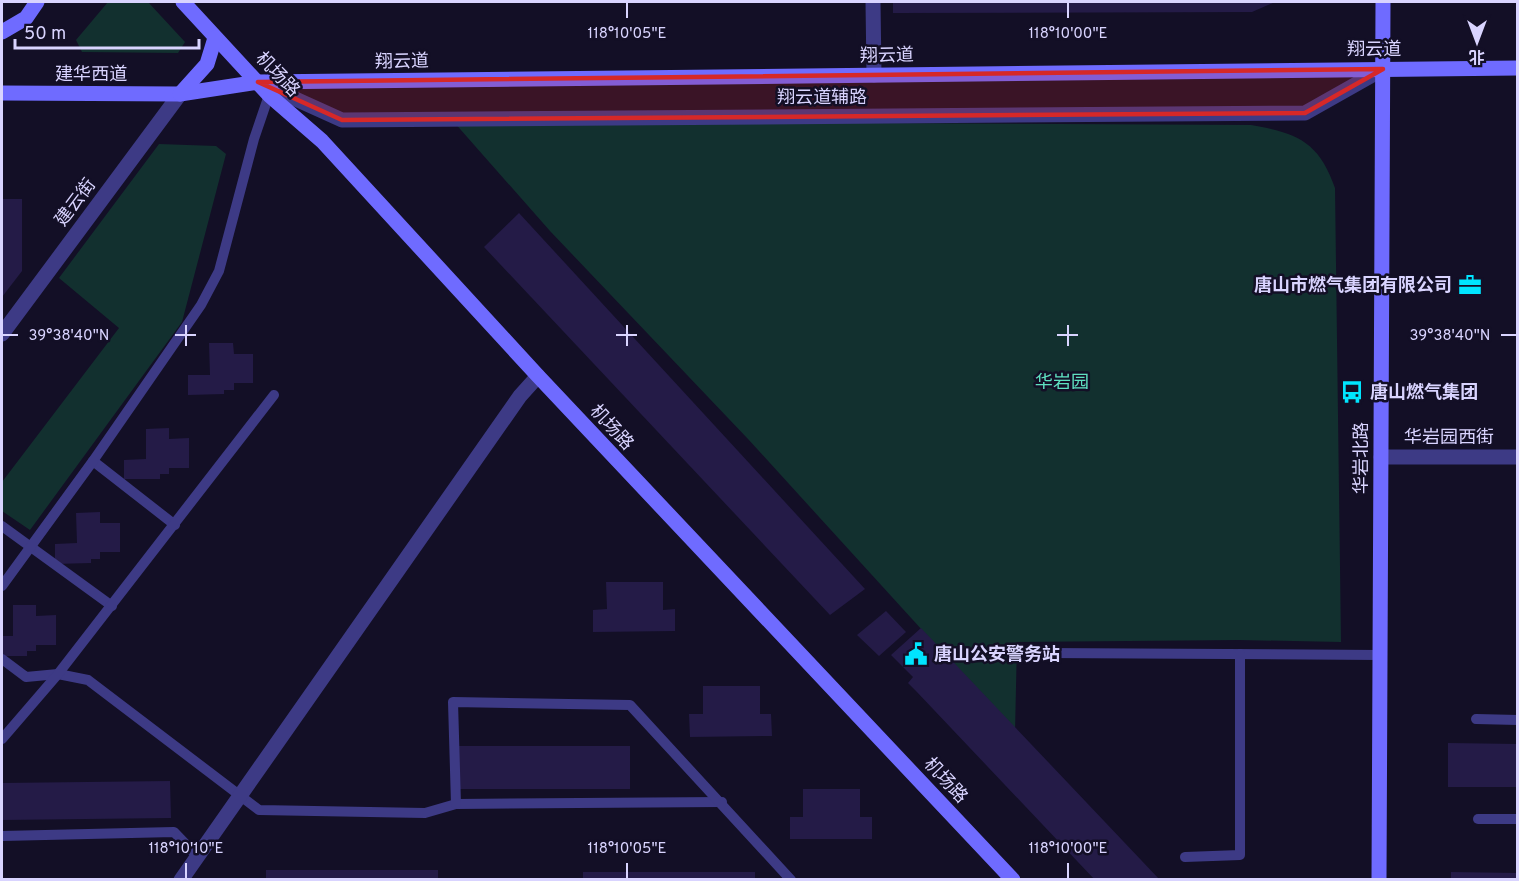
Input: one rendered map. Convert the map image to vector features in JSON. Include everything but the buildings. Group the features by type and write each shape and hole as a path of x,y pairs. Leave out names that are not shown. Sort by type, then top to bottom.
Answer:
{"street":[{"path":"2,32 26,18 37,2"},
{"name":"机场路","path":"183,2 269,95 322,141 538,376 1013,879"},
{"path":"873,2 874,75"},
{"name":"华岩北路","path":"1379,879 1383,2"},
{"path":"2,22 26,18"},
{"path":"180,94 207,64 215,38"},
{"name":"翔云道","path":"180,94 258,82 1518,68"},
{"name":"翔云道辅路","path":"258,82 342,120 1305,113 1383,69"},
{"name":"建华西道","path":"2,93 180,94"},
{"name":"建云街","path":"2,334 180,94"},
{"path":"182,879 520,396 538,376"},
{"name":"华岩园西街","path":"1381,457 1518,457"}],"lane":[{"path":"2,586 93,461 201,305 219,271 254,139 269,95"},
{"path":"2,740 112,606 274,395"},
{"path":"93,461 175,525"},
{"path":"2,526 112,606"},
{"path":"1045,653 1380,655"},
{"path":"1185,857 1240,855 1240,654"},
{"path":"2,659 26,677 58,674 88,680 241,794 259,810 425,813 456,804 722,802"},
{"path":"456,804 453,702 630,705 791,879"},
{"path":"1476,719 1518,720"},
{"path":"1478,819 1518,819"},
{"path":"2,836 174,832 197,856"}],"highlighted area":[{"path":"1383,69 1305,113 342,120 258,82 317,81"}],"green space":[{"path":"108,2 148,2 185,42 178,53 82,52 76,40"},
{"name":"华岩园","path":"453,121 1251,125 1282,132 1305,142 1322,160 1335,188 1341,642 1239,640 1017,642 1015,732 748,439 550,231"},
{"path":"159,144 216,146 226,154 182,322 30,530 2,511 2,482 119,328 59,278"}],"place":[{"name":"唐山市燃气集团有限公司","path":"1470,285"},
{"name":"唐山燃气集团","path":"1352,392"},
{"name":"唐山公安警务站","path":"916,654"}]}
